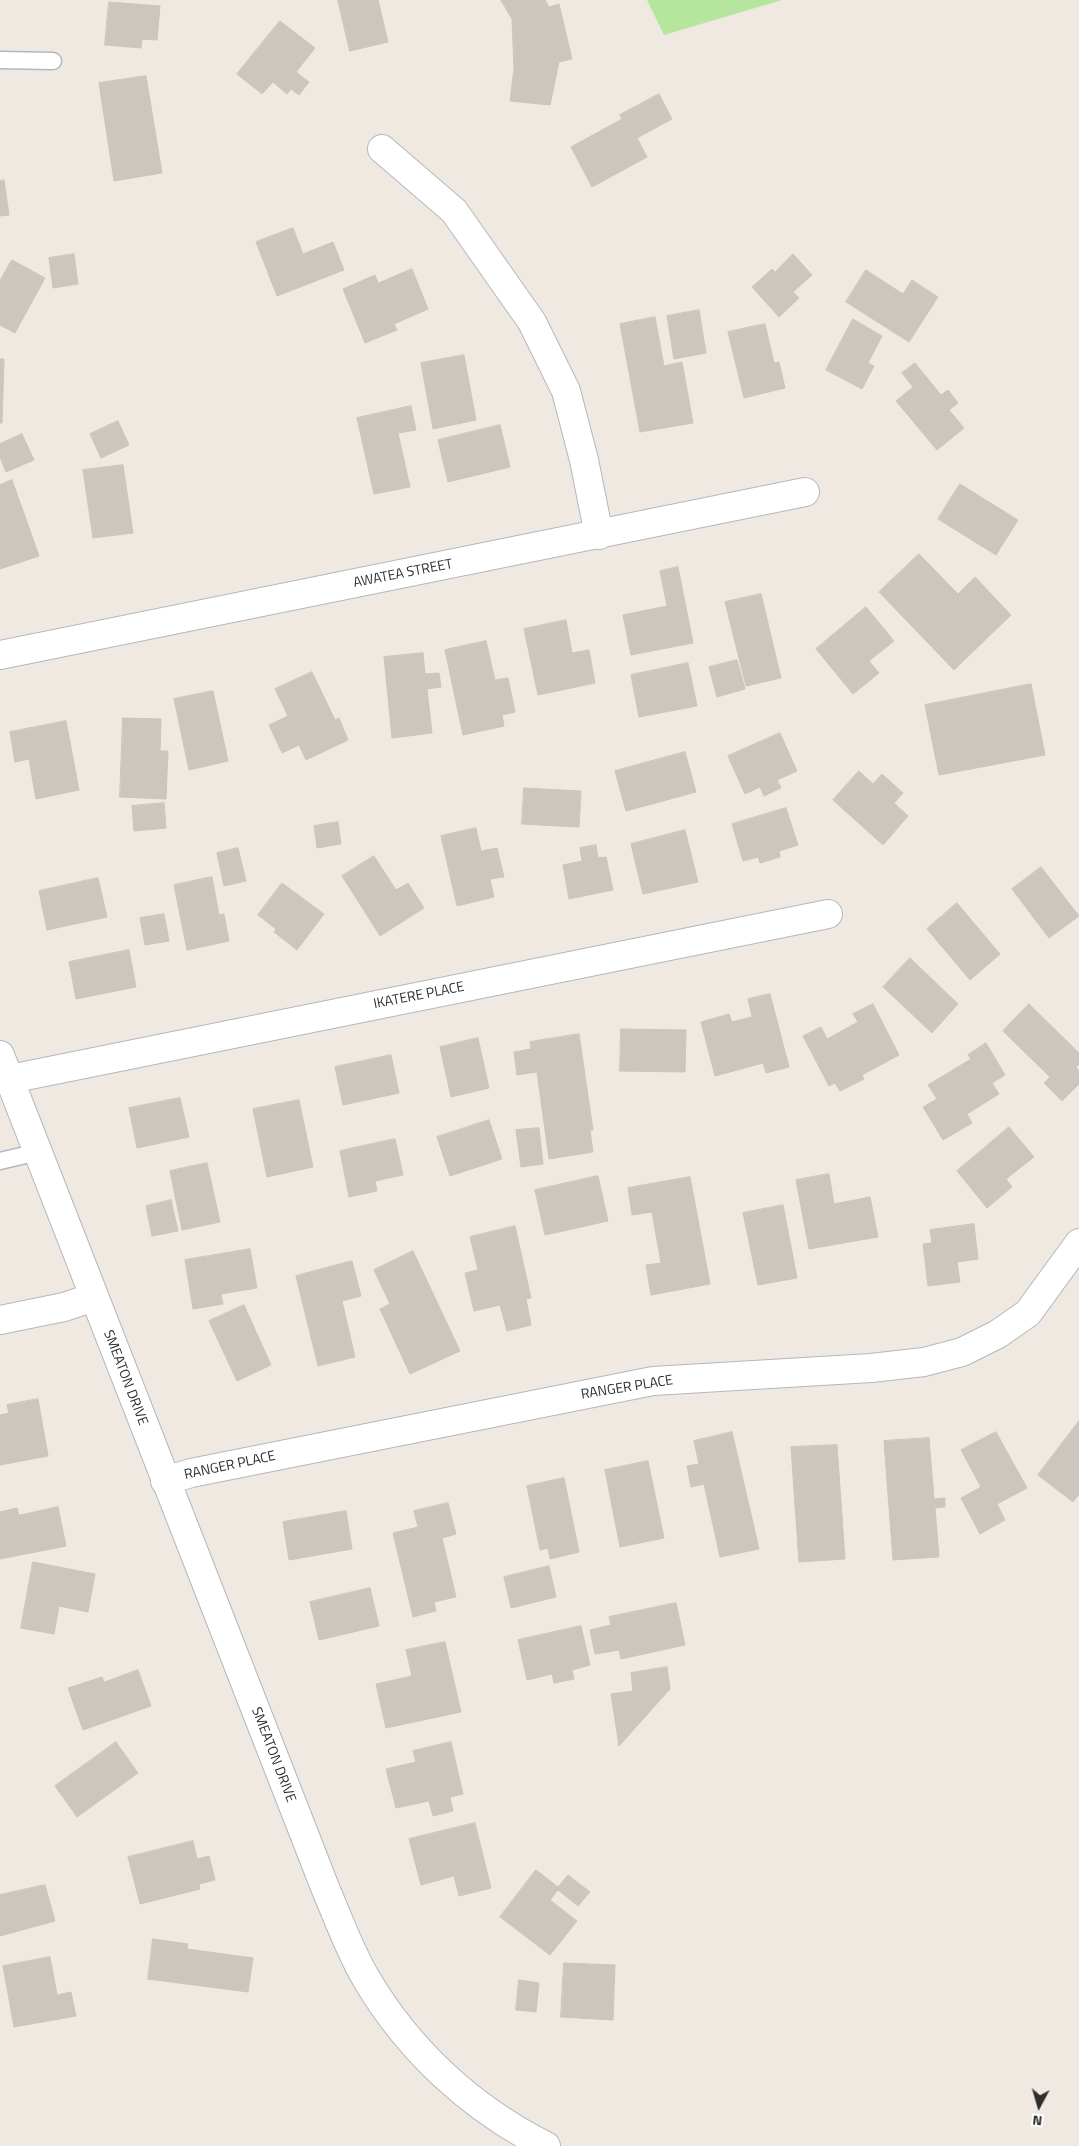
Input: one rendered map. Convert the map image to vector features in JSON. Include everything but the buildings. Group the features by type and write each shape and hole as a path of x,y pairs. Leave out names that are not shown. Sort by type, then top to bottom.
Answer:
{"street":[{"path":"382,149 454,211 532,322 566,391 582,452 599,535"},
{"name":"AWATEA STREET","path":"0,655 805,492"},
{"name":"IKATERE PLACE","path":"5,1067 828,914"},
{"name":"SMEATON DRIVE","path":"5,1067 326,1890 367,1980 396,2022 425,2058 497,2118 546,2146"},
{"name":"RANGER PLACE","path":"165,1481 200,1471 653,1381 871,1368 924,1362 962,1352 998,1334 1028,1313 1079,1243"},
{"path":"0,1320 64,1307 94,1297"}],"lane":[{"path":"0,60 53,61"},
{"path":"0,1161 38,1152"}],"green space":[{"path":"647,0 782,0 664,35"}]}
